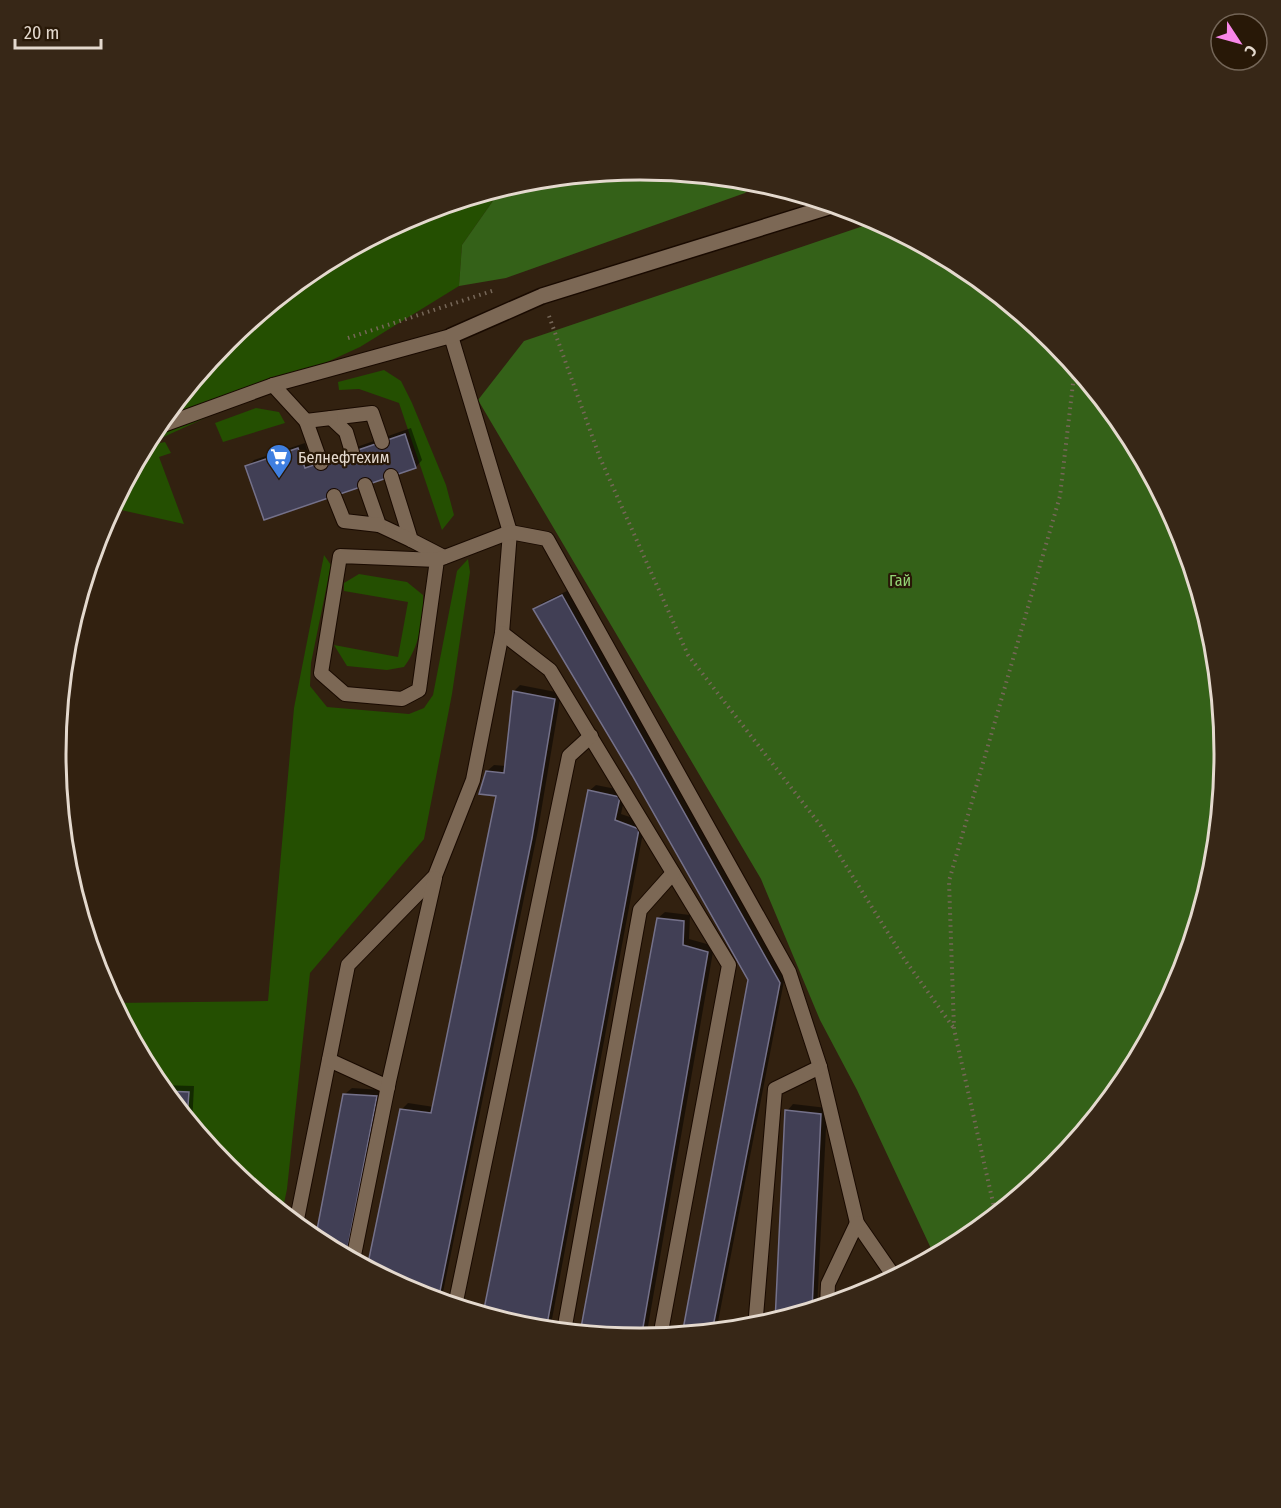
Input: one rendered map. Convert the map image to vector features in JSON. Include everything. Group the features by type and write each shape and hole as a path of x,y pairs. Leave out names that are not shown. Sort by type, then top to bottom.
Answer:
{"street":[{"path":"452,336 542,296 822,209"}],"lane":[{"path":"172,422 273,385 452,336 510,532 502,633 473,780 435,876 388,1087 354,1253"},
{"path":"273,385 306,421 321,463"},
{"path":"306,421 372,413 382,442"},
{"path":"330,418 346,432 352,452"},
{"path":"392,476 411,540"},
{"path":"365,485 379,525"},
{"path":"334,496 344,521 379,525 411,540 440,558"},
{"path":"440,558 418,690 402,699 345,694 321,673 340,556 440,558 510,532 547,539 789,972 820,1067 857,1223 890,1271"},
{"path":"502,633 550,670 729,965 662,1327"},
{"path":"456,1298 569,756 591,736"},
{"path":"565,1324 640,910 673,873"},
{"path":"298,1215 348,965 435,876"},
{"path":"329,1060 388,1087"},
{"path":"756,1316 775,1089 820,1067"},
{"path":"827,1297 828,1284 857,1223"}],"path":[{"path":"542,296 600,458 688,655 821,826 904,960 954,1029"},
{"path":"994,1207 954,1029 949,881 1060,496 1074,377"}],"green space":[{"path":"640,180 715,184 748,190 506,278 459,286 462,245 495,198 528,191 566,184"},
{"path":"495,198 462,245 459,286 360,347 161,438 185,404 234,348 291,298 321,276 353,256 421,223"},
{"name":"Гай","path":"865,225 928,256 960,276 1019,322 1047,348 1096,404 1138,467 1156,500 1185,569 1195,605 1204,642 1214,716 1214,792 1210,829 1204,866 1185,939 1156,1008 1118,1073 1096,1104 1047,1160 1019,1186 960,1232 932,1250 857,1090 820,1020 761,879 478,400 524,341"},
{"path":"384,370 401,381 446,485 454,515 442,530 399,403 359,389 339,390 338,382"},
{"path":"256,408 279,412 285,423 223,442 215,423"},
{"path":"165,442 171,453 159,457 184,524 121,510 158,443"},
{"path":"324,555 331,565 311,663 310,686 327,707 409,714 424,708 433,695 457,571 468,559 470,572 452,694 424,839 310,973 284,1204 234,1160 185,1104 143,1041 123,1003 268,1001 294,708"},
{"path":"359,574 407,582 423,595 420,633 404,667 387,670 347,666 334,645 398,657 408,602 344,591 344,583"}],"building":[{"path":"405,434 416,468 264,520 245,466 298,448 305,468"},
{"path":"562,595 780,983 714,1324 684,1327 748,980 632,775 533,609"},
{"path":"513,691 555,699 532,838 440,1292 369,1260 400,1109 431,1113 496,796 479,794 486,771 504,773"},
{"path":"588,790 620,797 615,820 639,829 548,1321 484,1307"},
{"path":"657,918 684,921 683,945 708,952 643,1328 581,1325"},
{"path":"176,1091 189,1092 188,1107"},
{"path":"343,1094 377,1096 348,1249 317,1229"},
{"path":"785,1110 821,1114 812,1302 775,1312"}],"place":[{"name":"Белнефтехим","path":"279,480"}]}
